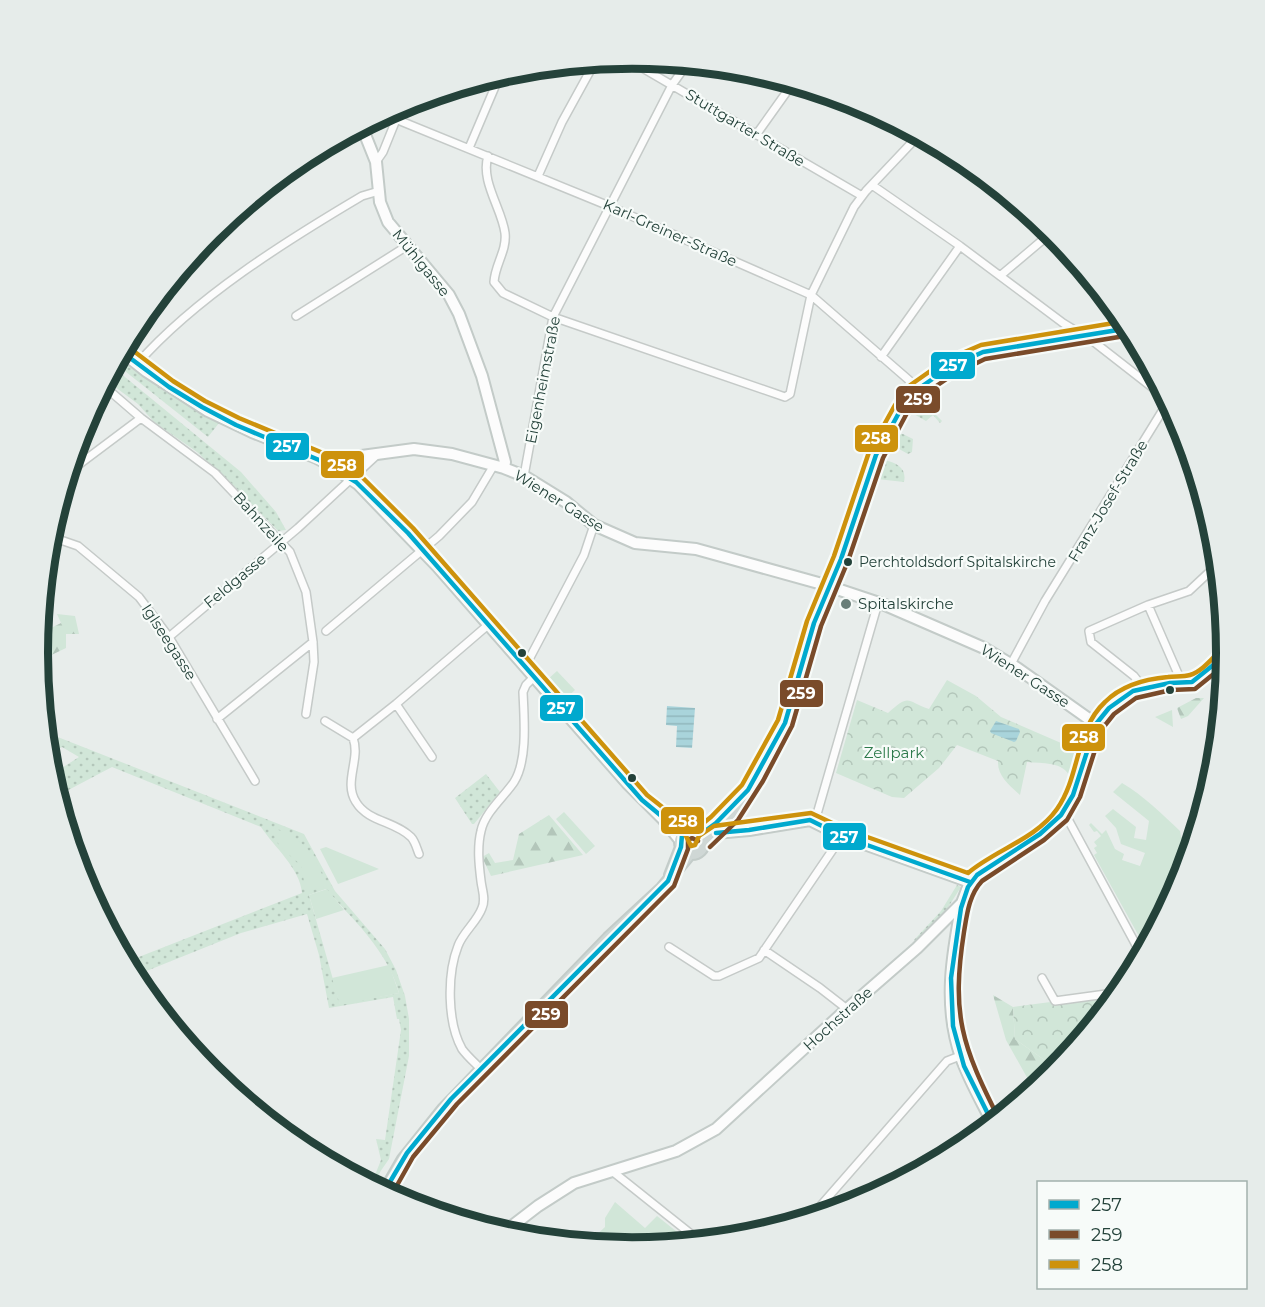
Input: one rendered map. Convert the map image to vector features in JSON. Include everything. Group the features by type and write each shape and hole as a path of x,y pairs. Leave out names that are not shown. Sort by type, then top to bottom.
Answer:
{"main road":[{"name":"Mühlgasse","path":"365,134 376,162 379,191 385,215 392,229 448,295 459,314 482,376 505,462 499,467"},
{"path":"716,833 732,816 756,778 785,723 814,623 841,559 876,455 902,409 918,388 950,367 983,352 1119,330"},
{"path":"128,357 208,411 330,465 352,479 423,551 627,783 663,819 684,847 701,851 703,837 745,794"},
{"name":"Wiener Gasse","path":"330,465 339,459 414,449 452,454 499,467 524,476 566,502 594,525 636,543 696,549 829,586 877,602 984,648 1011,664 1096,724"},
{"path":"1096,724 1109,708 1133,691 1192,682 1217,663"},
{"name":"Hochstraße","path":"513,1226 574,1183 676,1151 716,1129 847,1009 910,955 962,903 970,882 997,860 1047,829 1064,813 1071,802 1096,724"},
{"path":"663,819 688,831"},
{"path":"703,837 716,833 749,831 815,821 842,836 970,882"},
{"path":"388,1185 422,1134 608,938 668,881 684,847 682,835 695,830 703,837"},
{"path":"962,903 951,966 950,998 960,1056 989,1116"}],"street":[{"name":"Stuttgarter Straße","path":"646,69 862,196"},
{"path":"538,176 569,107 590,70"},
{"name":"Eigenheimstraße","path":"524,476 553,317 672,84 682,71"},
{"path":"469,148 496,85"},
{"path":"756,135 787,90"},
{"path":"376,162 398,120"},
{"name":"Karl-Greiner-Straße","path":"398,120 609,206 811,295 918,388"},
{"path":"372,150 388,140"},
{"path":"488,156 487,174 505,231 505,248 495,270 494,282 503,293 553,317 787,396 790,394 811,295 854,207 913,141"},
{"path":"872,185 960,246 1063,323 1094,342 1153,388"},
{"path":"136,364 182,320 260,259 362,196 379,191"},
{"path":"1000,276 1044,238"},
{"path":"296,316 407,246"},
{"path":"881,357 960,246"},
{"path":"1062,339 1063,323"},
{"name":"Bahnzeile","path":"110,391 141,418 215,473 290,552 306,592 313,642 314,662 306,714"},
{"name":"Franz-Josef-Straße","path":"1011,664 1046,601 1163,409"},
{"path":"80,464 141,418"},
{"name":"Feldgasse","path":"169,637 281,542 380,452"},
{"path":"326,631 423,551 472,502 499,467"},
{"path":"525,667 584,555 594,525"},
{"name":"Iglseegasse","path":"59,539 78,546 139,597 169,637 255,781"},
{"path":"1144,689 1134,676 1091,642 1089,632 1092,628 1148,605 1189,591 1211,570"},
{"path":"815,821 838,747 877,602"},
{"path":"1148,605 1182,682"},
{"path":"353,738 488,625"},
{"path":"217,719 313,642"},
{"path":"482,1069 463,1050 457,1035 453,1019 451,971 458,945 482,909 484,899 479,848 481,829 519,771 523,747 523,692 534,677"},
{"path":"396,704 432,757"},
{"path":"325,721 353,738 356,746 351,792 356,802 365,813 411,837 419,854"},
{"path":"1064,813 1138,948"},
{"path":"669,947 705,971 719,976 759,958 842,836"},
{"path":"764,950 847,1009"},
{"path":"1042,978 1054,1000 1107,994"},
{"path":"818,1208 948,1061 960,1056"},
{"path":"612,1171 692,1235"}],"green space":[{"path":"126,361 163,389 219,423 208,437 122,369"},
{"path":"120,373 241,472 276,512 286,530 278,531 197,452 154,422 138,404 113,385"},
{"path":"922,401 942,421 940,423 933,415 926,421 912,413"},
{"path":"898,434 913,439 912,452 908,454 892,445"},
{"path":"884,460 900,467 904,473 904,482 877,479"},
{"path":"57,614 75,616 79,634 66,634 66,648 48,657 49,629 61,623"},
{"path":"557,671 575,690 565,699 547,680"},
{"name":"Zellpark","path":"947,680 976,696 1001,717 1068,746 1067,750 1080,753 1072,782 1065,770 1060,767 1027,762 1020,795 1002,776 998,761 957,745 939,768 904,798 892,797 836,773 857,700 888,713 900,703 908,700 929,709"},
{"path":"1196,698 1204,698 1188,716 1181,719 1177,708"},
{"path":"1172,710 1173,727 1155,717"},
{"path":"54,735 304,834 335,891 385,949 396,970 405,996 409,1019 409,1056 389,1159 376,1179 374,1178 381,1160 376,1139 385,1140 401,1030 393,997 329,1008 319,955 307,914 241,933 143,972 134,959 302,893 297,875 261,827 112,767 65,792 59,770 79,757 62,747 56,750","holes":["326,889 359,925 387,963 399,993 340,1004 309,895"]},
{"path":"486,774 500,792 472,824 455,798"},
{"path":"1122,783 1160,812 1180,831 1181,837 1187,838 1173,877 1142,941 1094,855 1097,853 1094,848 1097,846 1094,842 1101,836 1097,831 1094,832 1089,825 1091,823 1102,834 1106,830 1115,849 1124,854 1122,860 1140,866 1145,853 1121,844 1116,828 1105,816 1113,809 1136,827 1134,838 1146,840 1149,821 1113,792"},
{"path":"564,812 595,846 586,854 556,819"},
{"path":"549,815 583,855 491,876 482,857 489,853 495,863 513,860 519,834"},
{"path":"270,827 291,836 306,848 317,864 327,886 306,892 301,865 280,847"},
{"path":"326,847 379,869 338,884 320,849"},
{"path":"957,885 961,887 945,912 916,943 914,940 941,911"},
{"path":"327,889 344,910 316,919 309,895"},
{"path":"389,965 399,993 340,1005 332,978"},
{"path":"993,995 1013,1007 1015,1039 1049,1063 1030,1082 1006,1040"},
{"path":"1106,995 1072,1039 1049,1063 1015,1039 1013,1007"},
{"path":"931,1151 933,1155 915,1166"},
{"path":"615,1202 645,1228 657,1216 682,1236 594,1237 605,1227 605,1218"}],"water":[{"path":"667,706 695,708 692,748 676,747 677,726 666,725"},
{"path":"996,721 1019,729 1016,741 991,733"}],"transit line":[{"name":"258","path":"133,350 173,381 205,401 239,418 323,453 361,476 413,528 647,795 675,817 687,823 701,825 742,785 778,720 807,621 834,556 869,452 895,405 909,386 946,360 981,345 1114,323"},
{"name":"257","path":"701,834 716,823 748,790 785,723 814,623 841,559 876,455 901,409 915,391 950,367 983,352 1119,330"},
{"name":"259","path":"710,847 738,820 763,781 792,726 821,626 848,561 883,458 907,413 920,397 954,374 985,359 1123,336"},
{"name":"257","path":"129,357 169,387 202,407 236,425 319,460 356,482 408,533 642,800 671,824 701,834"},
{"name":"258","path":"668,814 691,846 695,845 699,836 714,826 811,813 845,829 968,873 1027,836 1057,809 1070,783 1088,726 1095,713 1105,702 1126,687 1142,681 1195,673 1217,654"},
{"name":"257","path":"1096,724 1109,708 1133,691 1170,683 1192,682 1217,662"},
{"name":"259","path":"1102,729 1114,714 1136,698 1171,690 1195,689 1217,672"},
{"name":"257","path":"989,1116 964,1066 953,1026 951,978 961,908 968,887 977,875 1040,834 1061,815 1073,795 1096,724"},
{"name":"259","path":"995,1111 968,1050 960,1008 960,961 969,905 982,881 1044,840 1067,820 1080,797 1103,725"},
{"name":"257","path":"716,833 810,820 842,836 970,882"},
{"name":"257","path":"388,1185 407,1153 451,1099 668,881 681,847 682,835 692,830 701,834"},
{"name":"259","path":"396,1188 413,1157 457,1104 674,886 688,849 688,840 692,838 698,841"}],"place":[{"name":"Perchtoldsdorf Spitalskirche","path":"848,562"},
{"name":"Spitalskirche","path":"846,604"}]}
